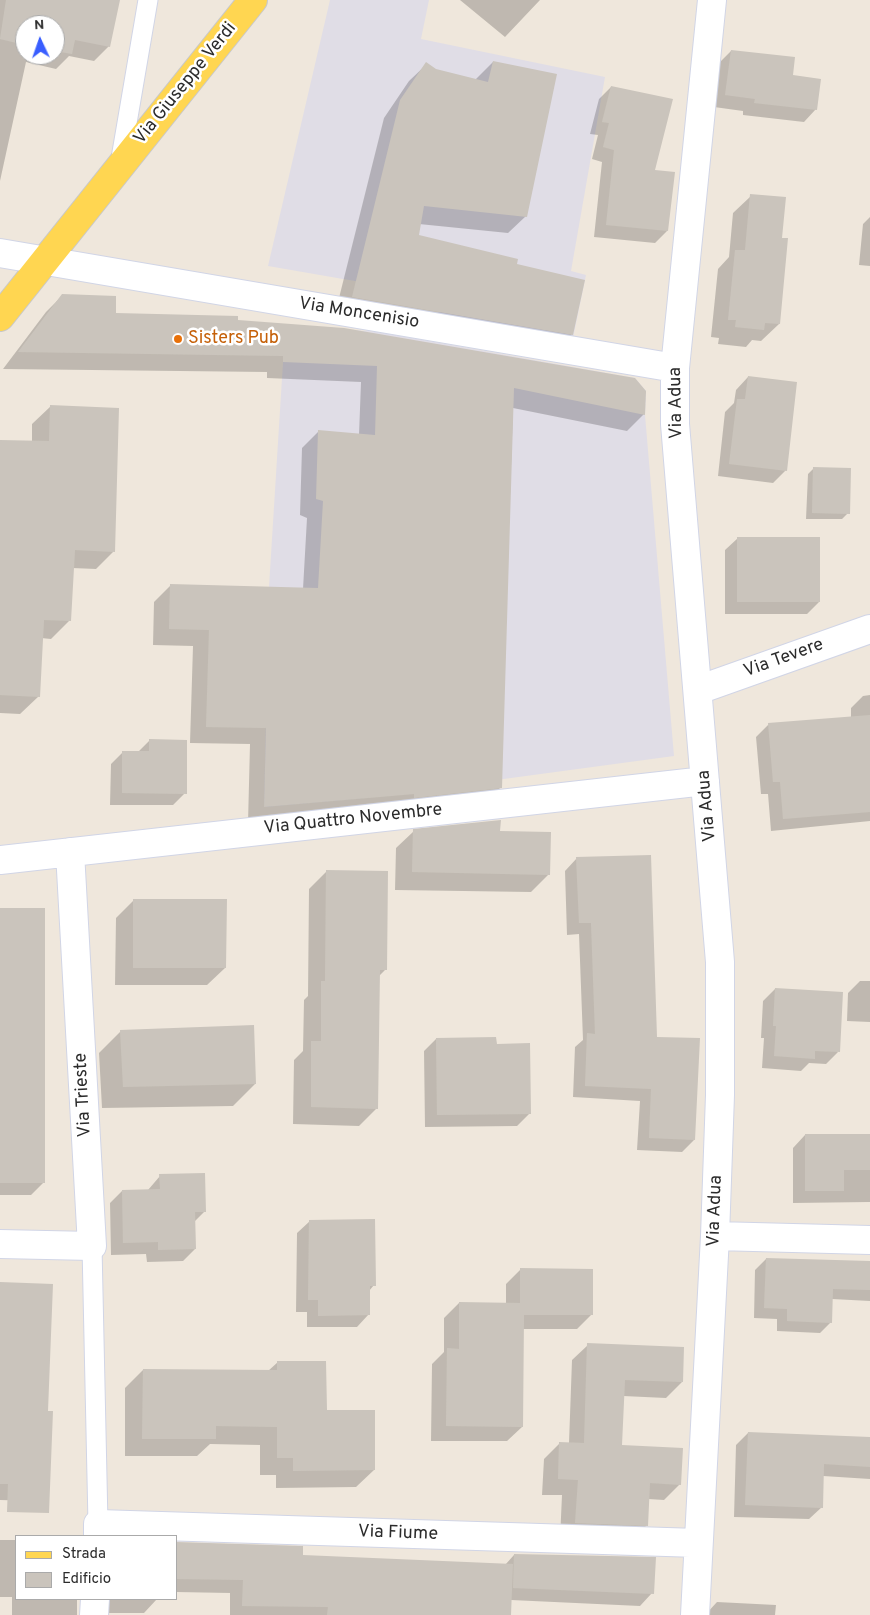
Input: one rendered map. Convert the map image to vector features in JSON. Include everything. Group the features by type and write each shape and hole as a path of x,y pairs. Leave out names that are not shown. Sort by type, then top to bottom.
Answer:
{"main road":[{"name":"Via Giuseppe Verdi","path":"0,317 253,0"}],"street":[{"name":"Via Adua","path":"695,1615 715,1236 720,1096 720,962 675,424 675,368 712,0"},
{"name":"Via Moncenisio","path":"0,253 675,368"},
{"name":"Via Tevere","path":"698,690 870,629"},
{"name":"Via Quattro Novembre","path":"0,860 705,781"},
{"name":"Via Trieste","path":"70,852 92,1246"},
{"path":"715,1236 870,1240"},
{"path":"0,1244 92,1246"},
{"name":"Via Fiume","path":"98,1530 698,1543"},
{"path":"94,1615 95,1600"}],"lane":[{"name":"Via Giuseppe Verdi","path":"119,168 148,0"},
{"path":"92,1246 98,1530"}],"shaded area":[{"path":"330,0 429,0 421,39 605,77 571,271 586,275 573,338 523,332 438,313 441,296 268,266"},
{"path":"283,324 378,332 635,378 646,391 645,415 674,756 363,798 264,807 269,587 283,362"}],"building":[{"path":"6,0 120,0 110,47 75,40 72,54 65,53 65,15 15,15 15,43 0,39"},
{"path":"731,50 795,57 793,75 821,79 817,110 754,103 755,99 725,95"},
{"path":"493,61 557,74 527,217 424,206 419,235 518,259 517,264 585,280 573,335 352,297 400,100 426,62 436,69 488,82"},
{"path":"611,86 673,99 655,170 675,172 668,231 606,225 614,150 603,147 609,123 602,122"},
{"path":"750,194 786,197 782,238 788,238 780,324 765,323 764,330 735,327 736,320 728,320 735,250 745,250"},
{"path":"62,294 116,296 116,313 238,316 238,320 344,328 635,378 646,391 645,415 514,388 502,788 414,798 414,794 264,807 266,728 206,727 209,630 169,629 170,584 318,588 323,501 316,499 318,430 375,435 377,366 283,362 283,356 18,352"},
{"path":"748,376 797,382 787,471 729,464 737,399 745,399"},
{"path":"50,405 119,408 115,552 75,550 71,621 44,620 40,697 0,695 0,440 49,441"},
{"path":"813,467 851,468 850,514 812,513"},
{"path":"737,537 820,537 820,602 737,602"},
{"path":"870,715 870,812 783,819 780,782 773,782 768,723"},
{"path":"149,739 187,740 187,794 122,793 122,751 149,751"},
{"path":"501,820 500,831 551,832 550,875 412,872 413,829"},
{"path":"651,855 657,1037 700,1038 695,1140 649,1138 651,1089 585,1086 587,1033 595,1034 591,923 579,923 576,857"},
{"path":"326,870 388,871 387,970 380,970 378,1109 311,1107 311,1041 321,1041 321,981 325,981"},
{"path":"133,899 227,899 226,968 133,968"},
{"path":"0,908 45,908 45,1183 0,1183"},
{"path":"775,988 843,992 840,1052 815,1051 815,1059 774,1056 776,1026 773,1026"},
{"path":"254,1025 256,1084 123,1087 120,1030"},
{"path":"496,1037 497,1044 530,1043 531,1114 437,1115 436,1038"},
{"path":"805,1134 870,1134 870,1170 844,1170 844,1191 805,1191"},
{"path":"205,1173 206,1212 195,1212 196,1249 158,1250 158,1242 123,1243 122,1190 160,1189 159,1174"},
{"path":"375,1219 376,1286 370,1286 370,1315 318,1316 318,1300 308,1300 309,1220"},
{"path":"766,1258 870,1261 870,1290 833,1289 832,1323 787,1321 787,1309 764,1308"},
{"path":"520,1268 593,1269 593,1315 524,1315 523,1427 446,1426 447,1348 459,1349 459,1302 520,1303"},
{"path":"0,1282 53,1284 48,1411 53,1411 49,1513 7,1512 8,1484 0,1484"},
{"path":"587,1343 684,1347 683,1382 625,1380 622,1445 683,1448 681,1485 650,1483 648,1526 575,1523 578,1480 558,1479 559,1442 584,1443"},
{"path":"277,1361 326,1361 327,1410 375,1410 375,1470 293,1471 293,1458 277,1458 277,1427 216,1426 216,1439 142,1439 143,1369 277,1370"},
{"path":"748,1432 870,1437 870,1467 824,1464 823,1508 745,1505"},
{"path":"178,1542 303,1546 303,1555 513,1564 511,1615 327,1615 328,1607 242,1606 243,1580 178,1579"},
{"path":"514,1554 656,1557 654,1594 513,1588"}],"place":[{"name":"Sisters Pub","path":"178,339"}]}
